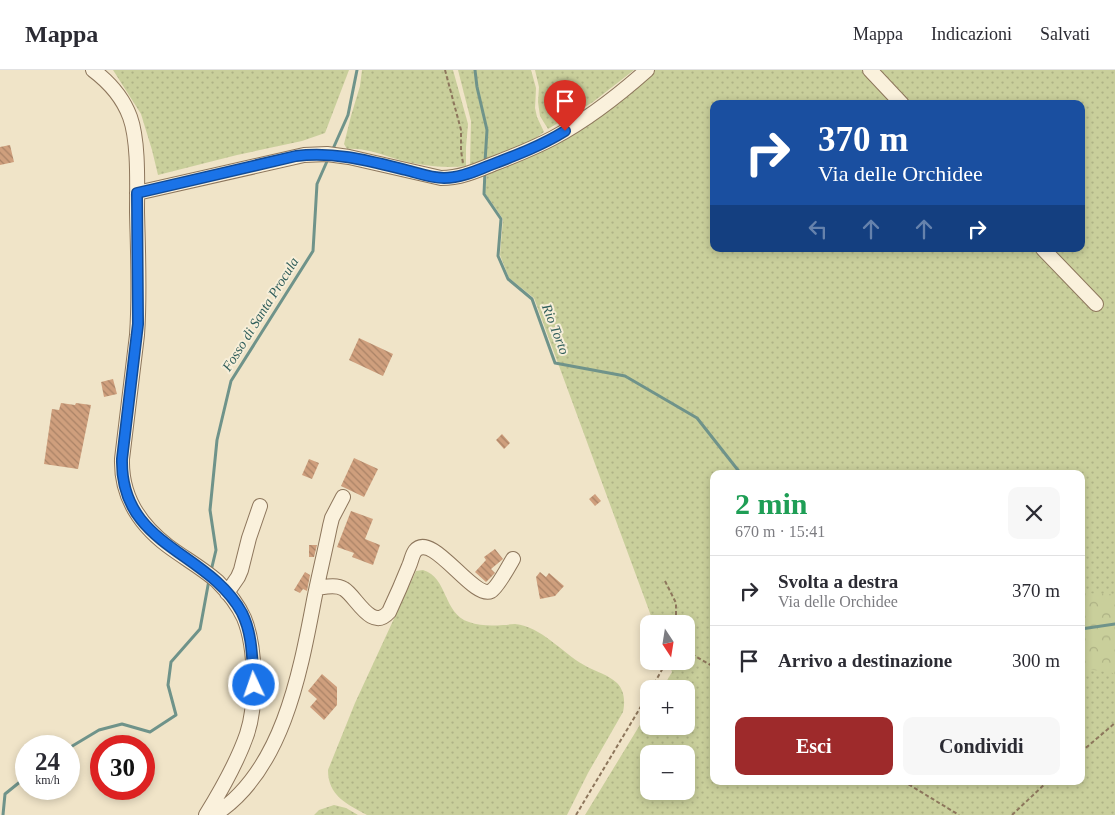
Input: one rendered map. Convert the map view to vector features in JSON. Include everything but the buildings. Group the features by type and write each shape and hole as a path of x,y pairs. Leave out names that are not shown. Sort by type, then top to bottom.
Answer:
{"street":[{"path":"93,70 114,89 124,105 133,128 135,147 138,324 122,459 123,481 129,500 136,514 145,525 166,545 195,564 223,588 242,614 249,633 252,652 254,685 248,730 235,765 206,815"},
{"path":"137,193 284,159 327,154 448,178 496,163 560,134 596,110 647,70"},
{"path":"870,70 898,100"},
{"path":"1046,252 1096,304"},
{"path":"214,815 235,799 252,781 264,764 286,713 297,680 332,518 343,497"},
{"path":"223,588 238,577 260,506"},
{"path":"317,588 335,586 344,589 368,614 379,618 389,612 410,566 413,553 418,549 426,548 437,553 475,586 487,592 495,588 513,559"}],"path":[{"path":"445,70 461,130 461,151 464,170 472,172"},
{"path":"665,581 676,603 676,615"},
{"path":"695,656 710,665"},
{"path":"576,815 640,708"},
{"path":"1085,749 1115,723"},
{"path":"910,785 959,815"},
{"path":"1012,815 1044,785"}],"green space":[{"path":"113,70 349,70 325,133 302,141 158,175 141,114"},
{"path":"362,70 453,70 468,124 466,166 429,166 364,150 347,149 344,144 360,86"},
{"path":"458,70 531,70 536,88 535,108 544,132 525,146 493,159 470,165 471,121"},
{"path":"535,70 634,70 593,102 548,129 540,116 538,102 539,87"},
{"path":"654,70 1115,70 1115,815 585,815 640,725 640,735 695,735 695,680 667,680 671,670 695,670 695,615 651,615 534,298 509,278 500,255 503,219 485,193 487,170 647,78"},
{"path":"423,570 437,580 454,611 461,618 477,624 495,626 515,624 525,626 543,635 576,660 610,678 620,686 624,697 623,712 588,773 567,815 367,815 346,803 335,793 331,786 328,770 355,703 416,571"},
{"path":"1085,592 1115,594 1115,675 1113,673 1085,669"},
{"path":"334,805 346,808 358,815 314,815 319,810"}],"waterway":[{"name":"Fosso di Santa Procula","path":"332,151 348,115 357,70"},
{"name":"Rio Torto","path":"475,70 487,130 485,162"},
{"name":"Fosso di Santa Procula","path":"211,571 216,550 210,510 217,440 231,381 313,251 317,184 328,159"},
{"name":"Rio Torto","path":"485,171 484,194 501,219 498,256 508,279 532,299 555,363 625,376 697,418 738,470"},
{"name":"Fosso di Santa Procula","path":"80,741 99,730 122,724 150,732 176,715 168,685 171,662 200,629 209,580"},
{"name":"Rio Torto","path":"1085,628 1115,624"},
{"name":"Fosso di Santa Procula","path":"3,815 5,794 15,786"}],"route":[{"path":"254,685 249,633 245,620 237,606 218,582 166,545 150,531 132,507 124,485 122,459 138,324 137,193 296,156 316,154 365,160 437,177 453,177 467,174 515,156 565,131"}]}
